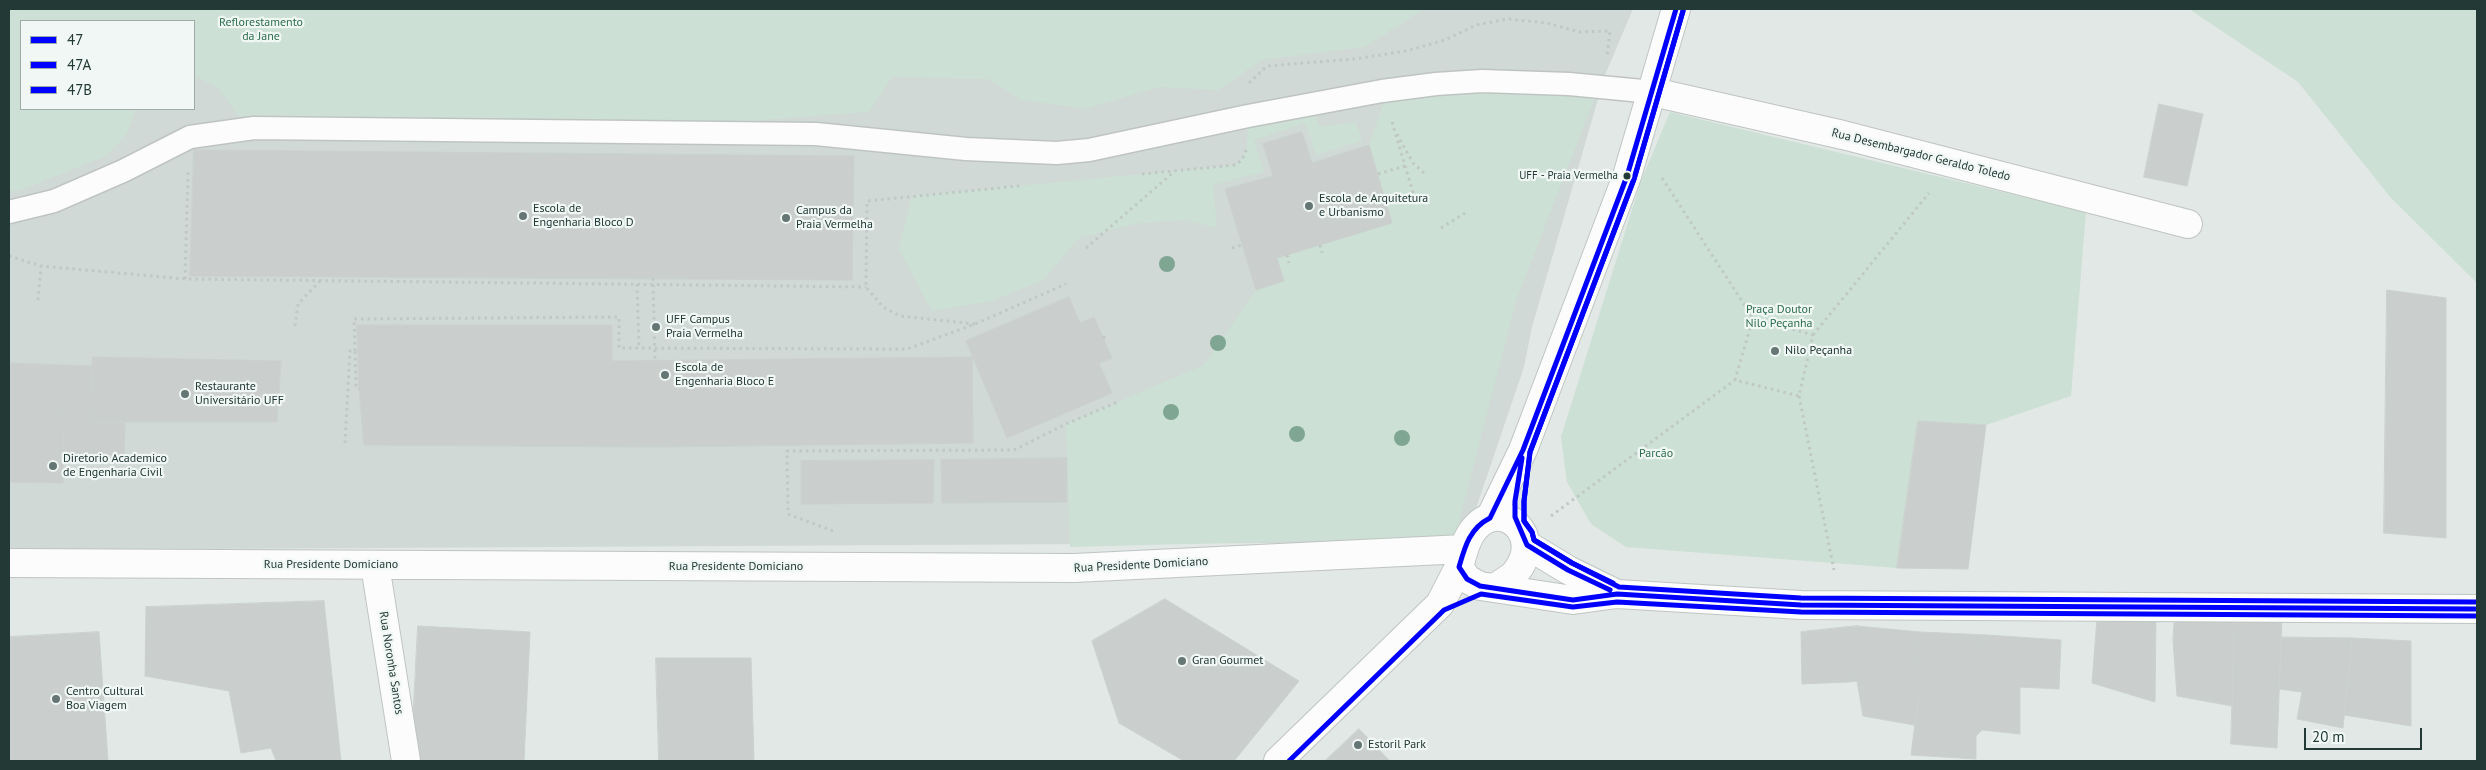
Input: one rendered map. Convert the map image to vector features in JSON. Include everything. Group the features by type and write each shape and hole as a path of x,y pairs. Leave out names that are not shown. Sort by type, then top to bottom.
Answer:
{"street":[{"path":"1278,761 1440,604 1474,529 1490,518 1523,450 1627,176 1676,9"},
{"name":"Rua Desembargador Geraldo Toledo","path":"1653,92 1843,134 2188,224"},
{"path":"1440,604 1487,587 1515,574 1524,562 1523,535 1516,502 1523,450"},
{"path":"1490,518 1504,518 1568,570 1617,594"},
{"path":"1461,558 1466,579 1487,587 1573,600 1617,594 1840,605 2477,609"},
{"name":"Rua Presidente Domiciano","path":"9,563 1074,568 1461,558"},
{"name":"Rua Noronha Santos","path":"375,565 406,761"}],"lane":[{"path":"9,212 54,201 123,171 190,137 254,128 816,134 966,149 1057,153 1088,150 1382,90 1482,81 1569,84 1653,92"}],"path":[{"path":"1382,90 1415,198"},
{"path":"1395,130 1413,162 1425,174"},
{"path":"1638,142 1753,318 1812,335"},
{"path":"1840,605 1799,396 1812,335 1954,163"},
{"path":"1378,174 1405,166"},
{"path":"1086,248 1175,170"},
{"path":"184,279 188,194"},
{"path":"867,201 866,287 883,307 900,316 975,324"},
{"path":"1440,228 1465,213"},
{"path":"1232,248 1242,245"},
{"path":"1320,245 1322,253"},
{"path":"1286,255 1289,263"},
{"path":"9,256 41,266 184,279 320,279 866,287"},
{"path":"38,300 41,266"},
{"path":"653,278 655,361"},
{"path":"295,326 298,304 320,279"},
{"path":"637,284 639,349"},
{"path":"359,389 356,388 354,318 619,317 619,348 907,349 975,324 1066,284"},
{"path":"1523,535 1736,380 1753,318"},
{"path":"1102,338 1107,335"},
{"path":"345,443 350,351 355,350"},
{"path":"1736,380 1799,396"},
{"path":"839,533 788,514 787,451 1014,450 1066,424 1120,401"}],"shaded area":[{"name":"Campus da Praia Vermelha","path":"9,9 1633,9 1605,75 1532,327 1524,367 1470,526 1457,542 9,550"}],"green space":[{"name":"Reflorestamento da Jane","path":"9,9 1424,9 1365,47 1262,60 1218,90 1159,87 1085,109 1022,100 988,79 892,77 869,112 734,122 599,122 239,116 218,88 195,76 195,20 20,20 20,110 136,110 126,135 106,156 18,191 9,191"},
{"path":"2189,9 2477,9 2477,283 2391,198 2298,82"},
{"path":"1603,76 1516,301 1455,537 1070,547 1066,424 1204,365 1256,290 1284,281 1277,258 1392,223 1369,145 1386,97"},
{"path":"1313,103 1319,127 1356,122 1362,141 1316,155 1305,123 1254,140 1264,172 1213,185 1217,228 1185,220 1140,223 1079,238 1043,280 992,301 932,311 899,249 912,196 1235,165 1244,155 1246,149 1248,116"},
{"name":"Praça Doutor Nilo Peçanha","path":"1670,112 2086,212 2071,396 1986,425 1918,421 1897,568 1626,547 1591,524 1567,482 1561,437 1641,181"}],"building":[{"path":"2159,104 2203,114 2187,186 2144,177"},
{"name":"Escola de Arquitetura e Urbanismo","path":"1302,132 1312,163 1369,145 1392,223 1277,258 1284,281 1256,290 1225,189 1273,176 1263,144"},
{"name":"Escola de Engenharia Bloco D","path":"194,150 854,156 852,280 190,276"},
{"path":"2387,290 2446,298 2446,538 2384,533"},
{"path":"1069,297 1080,323 1094,317 1112,358 1099,363 1112,393 1007,438 966,341"},
{"name":"Escola de Engenharia Bloco E","path":"357,325 612,325 612,361 972,357 973,443 655,447 364,445 359,389"},
{"name":"Restaurante Universitário UFF","path":"93,357 281,361 277,422 91,422"},
{"path":"9,363 93,366 91,422 125,423 124,458 63,457 64,411 9,410"},
{"path":"9,410 64,411 63,483 9,482"},
{"path":"1918,421 1986,425 1968,569 1897,568"},
{"path":"1067,458 1067,502 942,503 941,460"},
{"path":"934,460 933,503 801,504 801,461"},
{"name":"Gran Gourmet","path":"1165,599 1299,681 1234,761 1184,761 1119,723 1092,641"},
{"path":"324,601 341,761 276,761 271,748 241,753 229,691 145,676 146,607"},
{"path":"2175,613 2235,615 2232,706 2177,696 2173,640"},
{"path":"2156,615 2155,702 2092,683 2097,619"},
{"path":"2235,615 2282,617 2277,748 2231,744"},
{"path":"418,626 530,632 524,761 411,761"},
{"path":"1857,626 1849,682 1802,684 1801,632"},
{"path":"1857,626 1920,632 1909,690 1919,691 1914,725 1863,716 1857,681 1849,682"},
{"name":"Centro Cultural Boa Viagem","path":"99,632 108,761 9,761 9,637"},
{"path":"1920,632 1987,635 1979,647 1983,684 1982,730 1976,736 1976,759 1911,755 1919,691 1909,690"},
{"path":"1987,635 2061,640 2059,689 2020,687 2020,734 1982,730 1983,684 1979,647"},
{"path":"2281,637 2352,638 2343,728 2297,719 2302,692 2279,689"},
{"path":"2352,638 2411,641 2411,726 2344,715"},
{"path":"656,658 751,658 754,761 659,761"},
{"name":"Estoril Park","path":"1359,729 1390,761 1325,761"}],"transit line":[{"name":"47","path":"1676,9 1627,176 1523,450 1490,518 1483,522 1469,538 1459,567 1467,579 1480,586 1573,600 1617,594 1801,605 2477,609"},
{"name":"47A","path":"1613,583 1572,563 1534,540 1532,532 1524,521 1524,501 1530,452 1634,179 1683,11"},
{"name":"47B","path":"1683,11 1634,179 1530,452 1524,501 1524,521 1532,532 1534,540 1572,563 1619,587 1801,598 2477,602"},
{"name":"47","path":"1522,458 1515,501 1515,517 1527,545 1568,570 1610,590"},
{"name":"47A","path":"1289,761 1444,610 1481,594 1573,607 1617,602 1801,612 2477,616"}],"place":[{"name":"UFF - Praia Vermelha","path":"1627,176"},
{"name":"Escola de Arquitetura e Urbanismo","path":"1309,206"},
{"name":"Escola de Engenharia Bloco D","path":"523,216"},
{"name":"Campus da Praia Vermelha","path":"786,218"},
{"name":"UFF Campus Praia Vermelha","path":"656,327"},
{"name":"Nilo Peçanha","path":"1775,351"},
{"name":"Escola de Engenharia Bloco E","path":"665,375"},
{"name":"Restaurante Universitário UFF","path":"185,394"},
{"name":"Diretorio Academico de Engenharia Civil","path":"53,466"},
{"name":"Gran Gourmet","path":"1182,661"},
{"name":"Centro Cultural Boa Viagem","path":"56,699"},
{"name":"Estoril Park","path":"1358,745"}],"park label":[{"name":"Parcão","path":"1656,454"}]}
